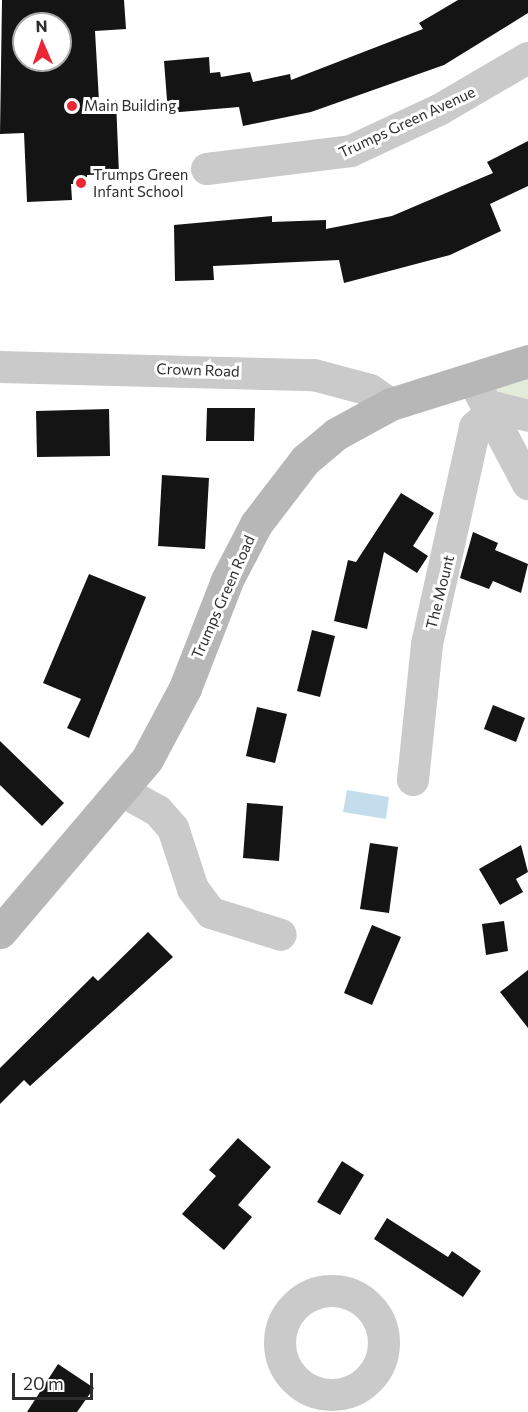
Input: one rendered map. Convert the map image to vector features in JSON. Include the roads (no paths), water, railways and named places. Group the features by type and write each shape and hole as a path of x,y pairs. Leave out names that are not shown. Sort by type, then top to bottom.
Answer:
{"street":[{"name":"Trumps Green Avenue","path":"207,169 351,151 439,110 528,58"},
{"name":"Trumps Green Road","path":"0,932 122,791 168,723 256,524 305,460 336,434 391,404 471,377 528,361"},
{"name":"Crown Road","path":"0,367 314,375 370,390 391,404"},
{"path":"471,377 528,484"},
{"path":"490,410 528,416"},
{"name":"The Mount","path":"413,780 427,644 475,427 490,410"},
{"path":"122,791 158,812 173,828 193,889 211,913 282,935"}],"water":[{"path":"347,790 389,797 386,819 343,812"}],"place":[{"name":"Main Building","path":"72,106"},
{"name":"Trumps Green Infant School","path":"81,183"}]}
